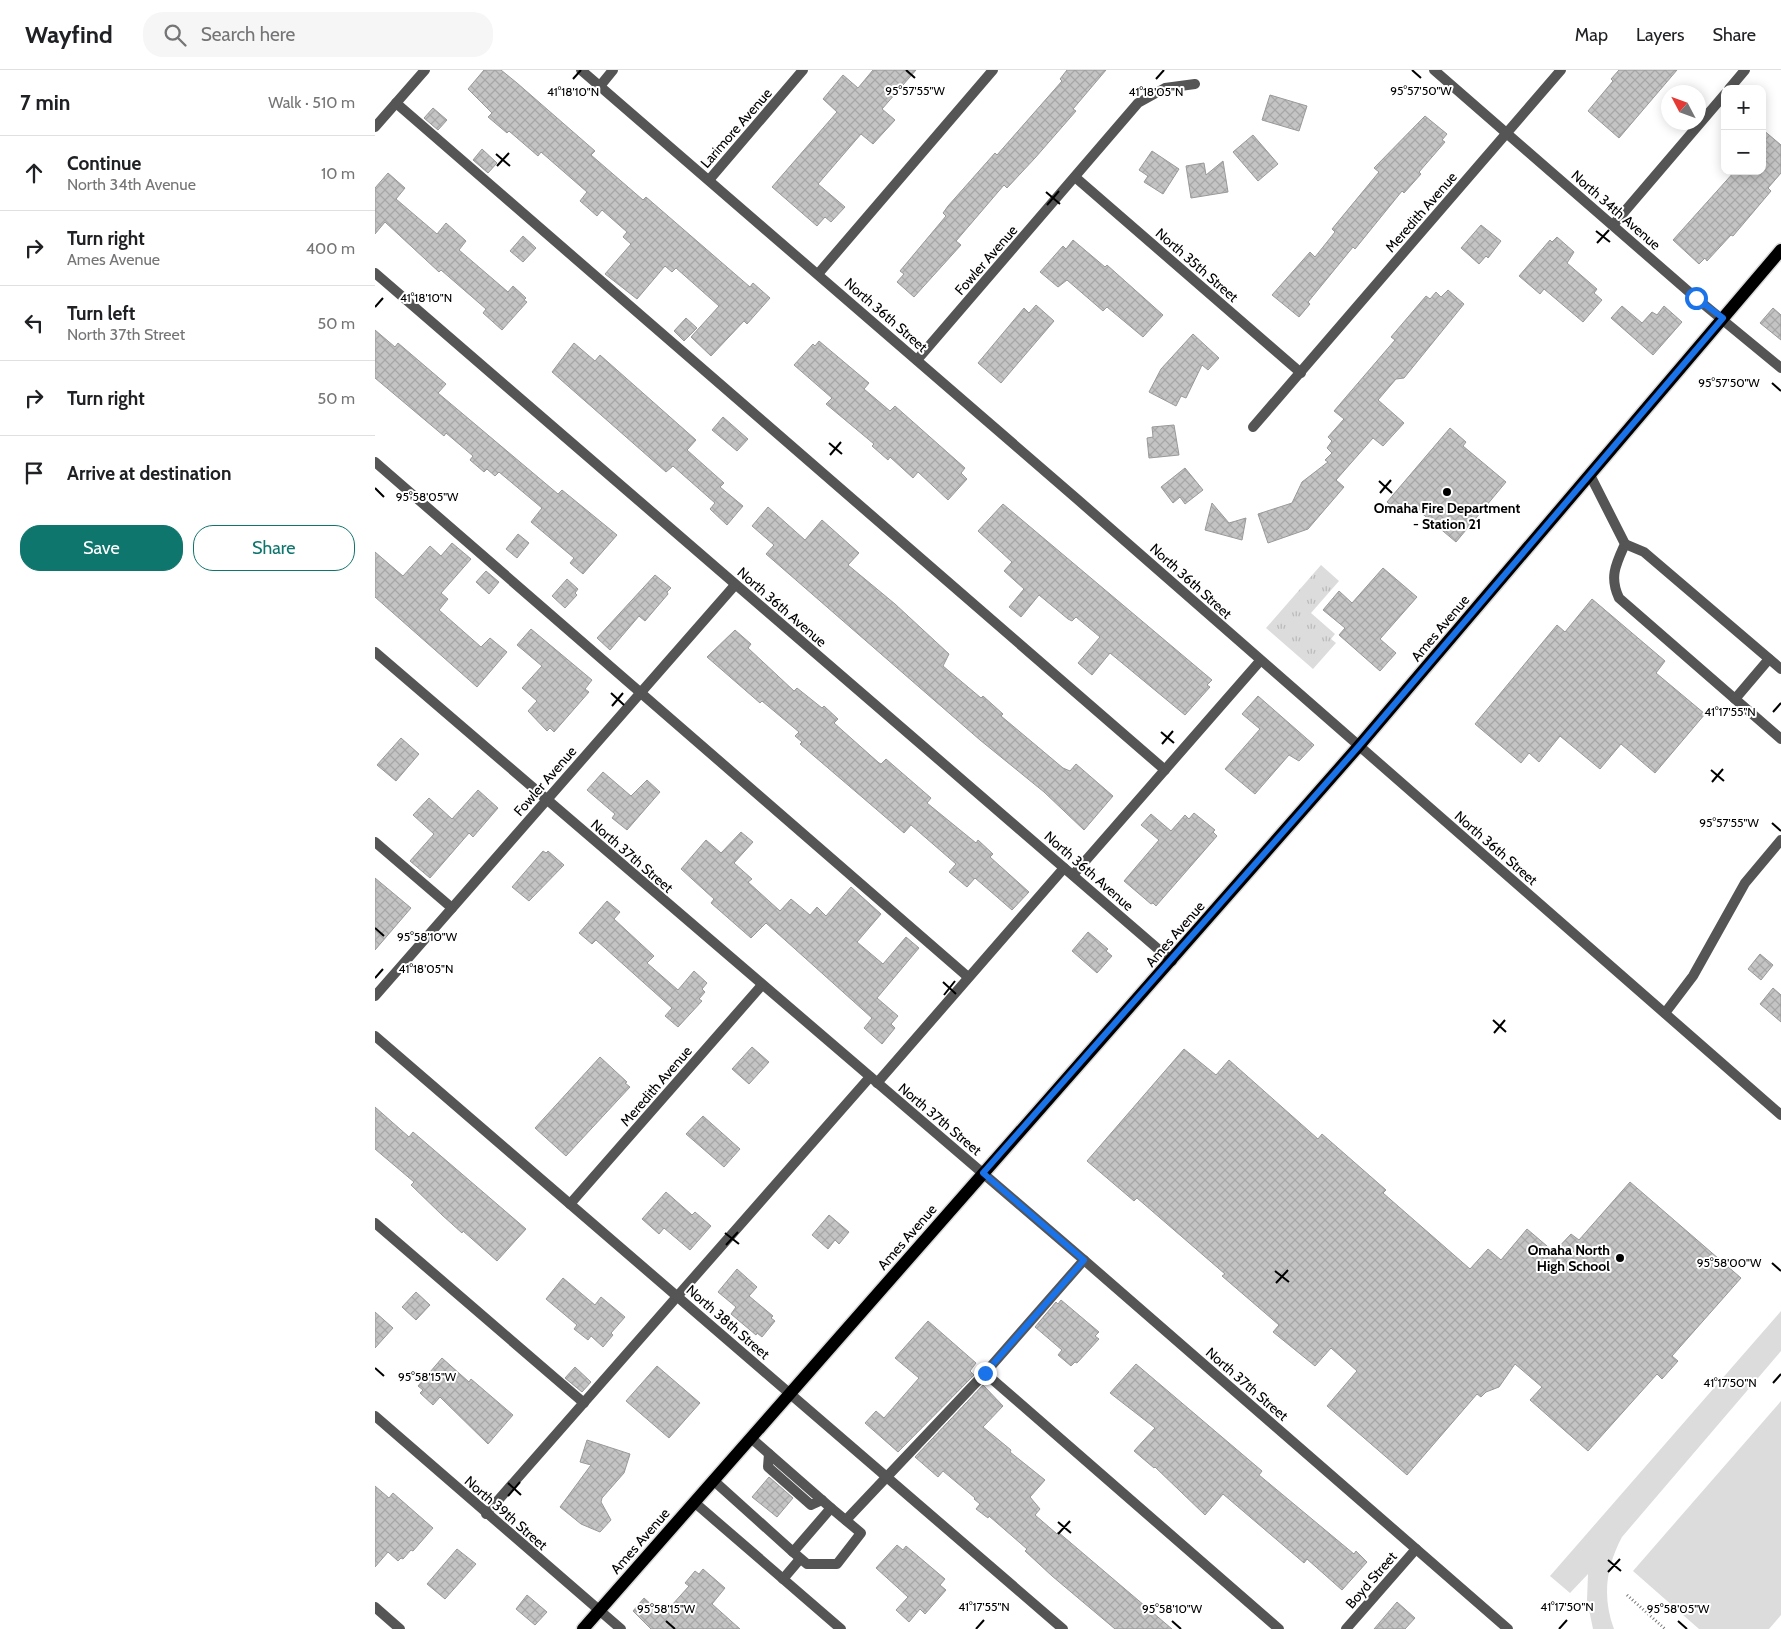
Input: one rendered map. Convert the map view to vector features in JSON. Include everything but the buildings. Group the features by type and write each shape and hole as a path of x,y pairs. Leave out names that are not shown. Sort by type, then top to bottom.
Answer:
{"main road":[{"name":"Ames Avenue","path":"583,1629 983,1173 1172,961 1358,747 1781,250"}],"street":[{"path":"375,127 425,70"},
{"name":"North 36th Street","path":"581,70 917,360 1781,1115"},
{"path":"600,86 613,70"},
{"name":"Larimore Avenue","path":"709,180 803,70"},
{"path":"817,274 993,70"},
{"name":"North 34th Avenue","path":"1434,70 1696,298 1723,318 1781,368"},
{"name":"Meredith Avenue","path":"1253,427 1561,70"},
{"path":"1732,85 1745,70"},
{"name":"Fowler Avenue","path":"917,360 1138,103 1165,88 1195,84"},
{"path":"1613,225 1721,99"},
{"path":"396,103 1165,770"},
{"name":"North 35th Street","path":"1075,178 1301,373"},
{"name":"North 36th Avenue","path":"375,273 1172,961"},
{"path":"375,462 968,978"},
{"path":"1590,475 1625,544 1644,552 1781,669"},
{"path":"1625,544 1617,561 1613,584 1619,598 1781,739"},
{"name":"Fowler Avenue","path":"375,996 735,585"},
{"name":"North 37th Street","path":"375,652 1084,1260 1508,1629"},
{"path":"1735,698 1769,659"},
{"path":"1073,875 1260,661"},
{"path":"1665,1013 1693,976 1745,883 1781,840"},
{"path":"375,842 452,908"},
{"path":"486,1514 677,1297 968,978 1064,868"},
{"name":"Meredith Avenue","path":"570,1204 762,985"},
{"name":"North 38th Street","path":"375,1036 1063,1629"},
{"path":"375,1223 584,1403"},
{"path":"846,1520 985,1373 1084,1260"},
{"path":"985,1373 1279,1629"},
{"name":"North 39th Street","path":"375,1416 621,1629"},
{"path":"713,1480 807,1564 837,1564 861,1533 751,1438"},
{"path":"694,1502 841,1629"},
{"path":"783,1579 797,1555 831,1508"},
{"name":"Boyd Street","path":"1346,1629 1416,1549"},
{"path":"375,1607 401,1629"}],"path":[{"path":"1627,1595 1665,1629"}],"green space":[{"path":"1321,565 1339,581 1311,613 1335,634 1331,639 1336,643 1313,669 1266,628"},
{"path":"1781,1311 1781,1351 1622,1537 1612,1560 1607,1582 1608,1605 1614,1629 1593,1629 1587,1600 1588,1574 1570,1593 1550,1576"},
{"path":"1781,1401 1781,1615 1769,1629 1699,1629 1633,1571"}],"place":[{"name":"Omaha Fire Department - Station 21","path":"1447,492"},
{"name":"Omaha North High School","path":"1620,1258"}],"route":[{"path":"985,1373 1084,1260 983,1173 1172,961 1358,747 1723,318 1696,298"}]}
